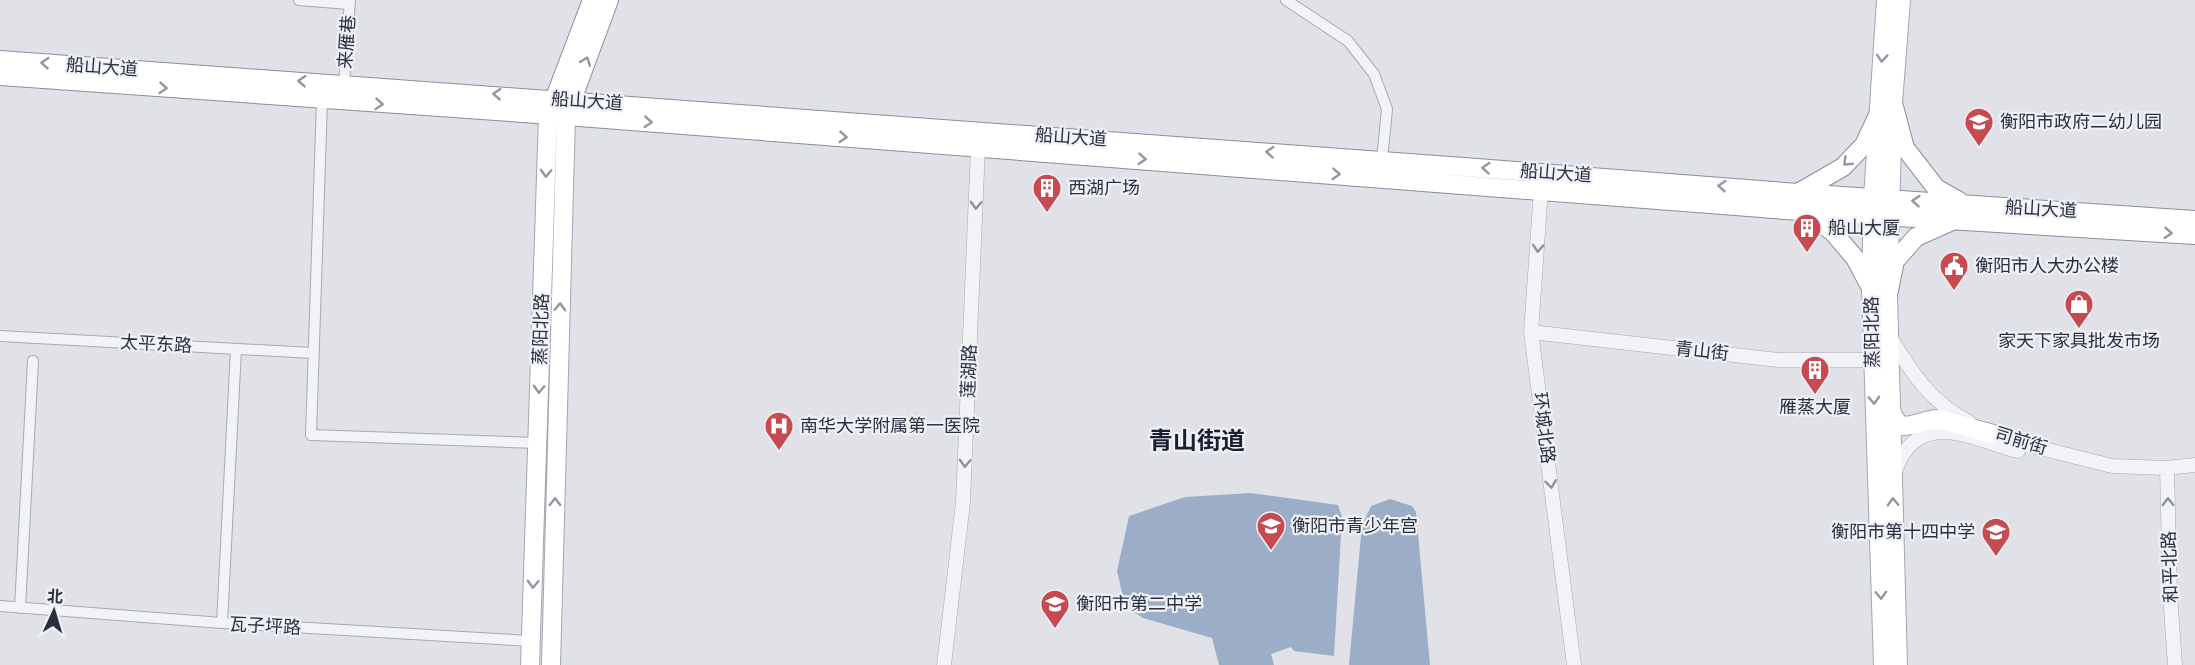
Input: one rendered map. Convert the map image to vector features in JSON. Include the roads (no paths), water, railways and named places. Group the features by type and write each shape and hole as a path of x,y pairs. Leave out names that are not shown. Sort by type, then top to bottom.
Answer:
{"main road":[{"name":"蒸阳北路","path":"530,665 537,443 560,107 592,0"},
{"name":"蒸阳北路","path":"550,665 560,107 609,0"},
{"name":"蒸阳北路","path":"1883,665 1873,360 1879,292 1886,108 1886,0"},
{"name":"蒸阳北路","path":"1886,108 1901,0"},
{"name":"船山大道","path":"0,60 344,84 978,147 1541,190 1799,202 2142,224"},
{"name":"船山大道","path":"0,76 322,100 560,107 1382,160 1799,202"},
{"path":"1886,108 1905,148 1958,212 1916,237 1895,261 1879,292 1832,231 1799,202 1843,167 1864,145 1886,108"},
{"path":"2142,224 2195,220"},
{"path":"2142,224 2195,235"},
{"name":"蒸阳北路","path":"1879,292 1889,334 1898,665"},
{"path":"1890,408 1901,426 1939,419 1993,434"}],"street":[{"path":"298,0 350,2"},
{"path":"1286,0 1348,41 1374,74 1387,109 1382,160"},
{"name":"来雁巷","path":"344,84 350,2"},
{"path":"322,100 311,435 537,443"},
{"name":"莲湖路","path":"944,665 963,502 978,147"},
{"name":"环城北路","path":"1541,190 1532,332 1574,665"},
{"name":"青山街","path":"1532,332 1778,360 1873,360"},
{"name":"司前街","path":"1889,334 1920,384 1933,397 1955,415 1993,434 2112,466 2168,472 2195,465"},
{"name":"太平东路","path":"0,336 313,353"},
{"path":"222,623 236,349"},
{"path":"20,608 33,361"},
{"name":"司前街","path":"1892,476 1906,450 1920,437 1940,431 1954,432 2005,448 2112,473 2195,472"},
{"name":"和平北路","path":"2168,472 2170,595 2175,665"},
{"name":"瓦子坪路","path":"0,606 222,623 531,641"}],"water":[{"path":"1251,493 1338,505 1342,517 1334,656 1294,651 1291,647 1271,654 1274,665 1219,665 1212,638 1143,618 1125,606 1117,571 1129,516 1185,497"},
{"path":"1390,499 1412,506 1416,512 1430,665 1349,665 1362,525 1371,506"}],"place":[{"name":"衡阳市政府二幼儿园","path":"1979,148"},
{"name":"西湖广场","path":"1047,214"},
{"name":"船山大厦","path":"1807,254"},
{"name":"衡阳市人大办公楼","path":"1954,292"},
{"name":"家天下家具批发市场","path":"2079,330"},
{"name":"雁蒸大厦","path":"1815,396"},
{"name":"南华大学附属第一医院","path":"779,452"},
{"name":"衡阳市青少年宫","path":"1271,552"},
{"name":"衡阳市第十四中学","path":"1996,558"},
{"name":"衡阳市第二中学","path":"1055,630"}],"district":[{"name":"青山街道","path":"1197,441"}]}
